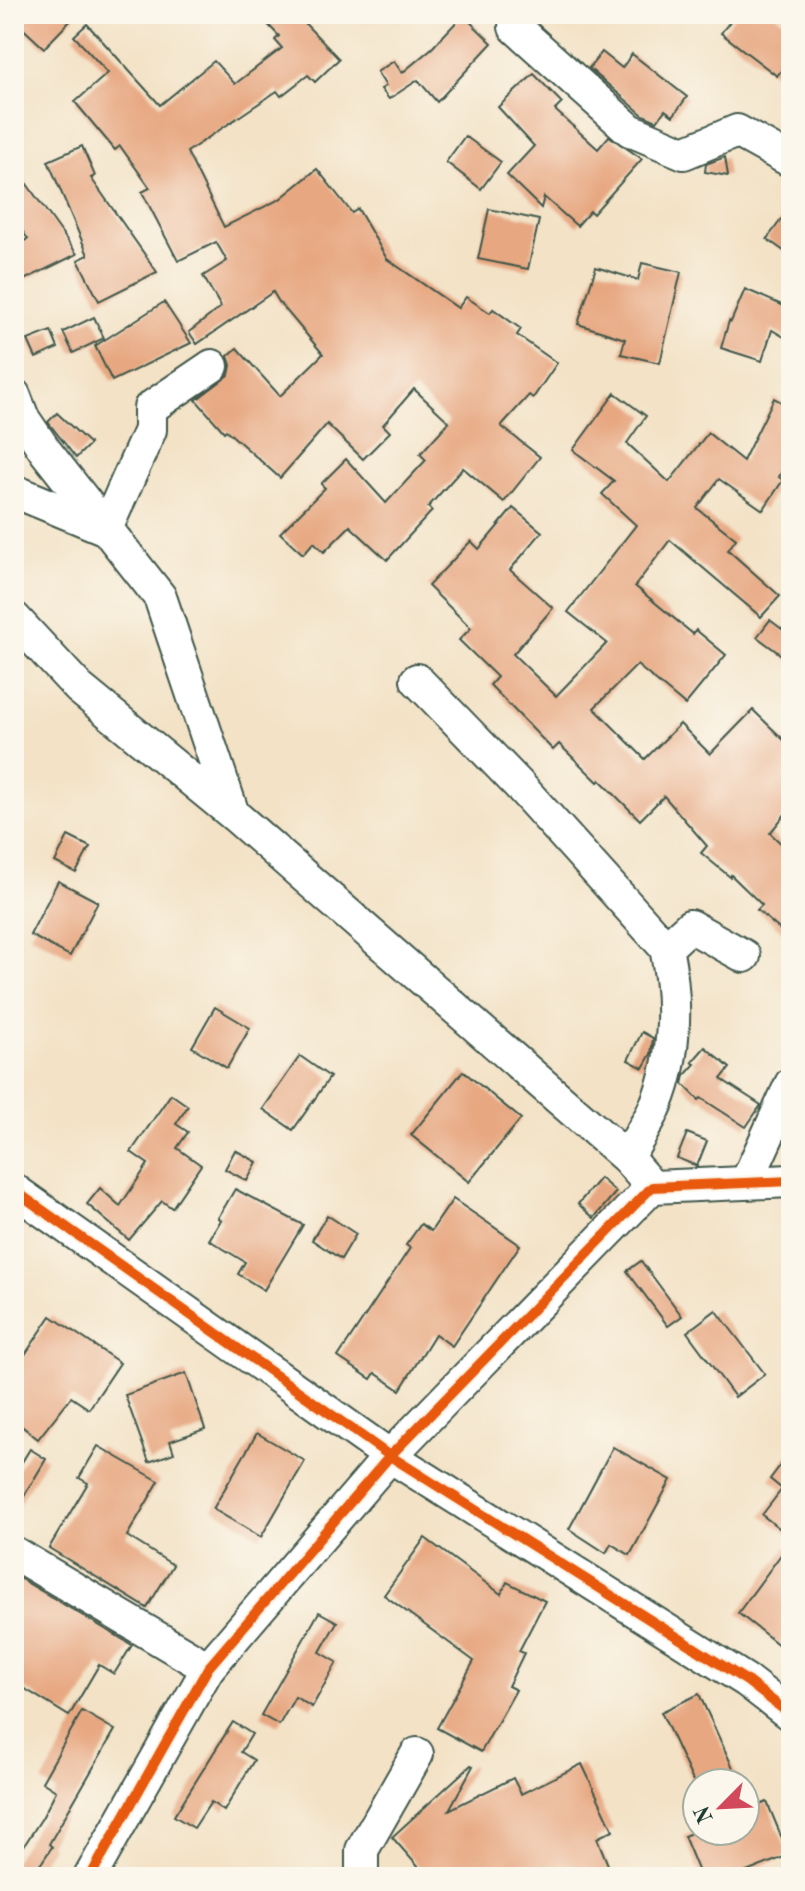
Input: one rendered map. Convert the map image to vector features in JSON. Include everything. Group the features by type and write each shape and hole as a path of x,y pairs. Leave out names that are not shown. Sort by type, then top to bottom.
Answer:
{"street":[{"path":"515,27 630,130 684,153 737,131 791,161"},
{"path":"106,529 150,430 150,408 212,366"},
{"path":"14,395 23,418 46,452 160,597 233,814"},
{"path":"14,491 106,529"},
{"path":"14,618 79,688 233,814 627,1158 652,1187"},
{"path":"417,680 518,784 666,948 671,972 673,1032 664,1079 652,1113 627,1158"},
{"path":"666,948 690,926 744,956"},
{"path":"747,1181 791,1084"},
{"path":"90,1877 208,1668 390,1456 652,1187 791,1181"},
{"path":"14,1190 390,1456 747,1681 791,1715"},
{"path":"14,1553 208,1668"},
{"path":"362,1877 362,1850 417,1754"}],"building":[{"path":"28,14 77,14 44,48 18,24"},
{"path":"258,14 296,14 339,59 315,82 308,75 281,96 277,91 187,152 224,227 280,199 317,169 352,213 358,209 387,259 458,308 466,297 490,313 493,309 521,329 517,335 557,363 533,398 529,395 501,426 540,457 504,502 463,468 428,507 432,511 387,560 350,526 324,552 314,542 303,554 280,533 325,488 321,484 346,459 386,503 426,460 420,454 449,422 414,389 383,425 390,432 363,459 327,424 280,478 226,430 224,432 196,400 229,375 231,365 228,356 237,348 280,396 323,354 273,292 197,344 189,332 221,307 203,276 227,261 216,242 178,261 142,192 150,188 120,146 115,150 75,102 108,73 74,36 87,24 160,105 214,61 235,84 282,48 275,40 279,36"},
{"path":"736,14 775,14 791,26 791,57 777,76 721,33"},
{"path":"463,15 492,43 437,102 418,80 389,99 381,89 386,86 377,72 394,61 402,73 432,48"},
{"path":"602,52 622,68 632,54 687,97 673,116 665,110 657,121 643,115 589,68"},
{"path":"534,74 562,103 555,110 598,149 609,136 642,159 593,214 590,211 577,226 544,197 541,208 507,175 534,146 498,107"},
{"path":"465,136 501,162 481,189 446,162"},
{"path":"82,146 95,176 91,178 157,272 99,301 78,260 88,255 48,161"},
{"path":"725,157 728,176 705,172 706,164"},
{"path":"14,166 77,254 20,282 14,270 14,246 28,239 14,219"},
{"path":"791,206 791,256 767,239"},
{"path":"489,209 539,220 528,269 478,259"},
{"path":"642,263 681,272 660,363 621,354 625,339 578,324 596,267 638,280"},
{"path":"745,289 791,309 791,341 772,330 762,361 721,348 729,321"},
{"path":"164,302 191,343 112,381 95,346"},
{"path":"94,317 104,338 73,353 63,332"},
{"path":"51,331 58,348 36,358 28,340"},
{"path":"615,393 646,416 627,443 669,482 708,433 743,461 774,398 791,407 791,453 779,477 783,480 763,510 719,479 697,508 736,539 728,550 780,596 761,617 670,540 635,586 693,634 696,630 726,655 685,705 637,665 594,708 645,759 680,724 710,754 753,710 791,747 791,807 770,833 791,853 791,939 757,910 762,905 731,875 701,853 707,846 664,796 640,820 559,744 553,750 490,685 497,677 459,640 471,628 428,586 471,541 479,549 513,508 542,532 510,570 553,608 513,654 556,696 607,643 568,612 636,525 602,494 614,481 573,450"},
{"path":"57,413 90,444 76,458 48,422"},
{"path":"770,620 791,636 791,662 757,637"},
{"path":"68,836 90,847 76,873 55,862"},
{"path":"58,881 98,902 70,956 30,935"},
{"path":"215,1007 250,1028 227,1068 192,1047"},
{"path":"642,1032 653,1038 651,1054 643,1068 628,1060"},
{"path":"705,1047 730,1068 721,1079 761,1105 746,1127 701,1098 699,1100 683,1084 685,1075 695,1064 692,1062"},
{"path":"300,1056 330,1077 293,1130 263,1109"},
{"path":"463,1071 521,1119 469,1182 411,1135"},
{"path":"171,1094 188,1106 176,1124 188,1132 177,1148 201,1165 172,1208 162,1201 129,1240 87,1204 100,1188 120,1206 148,1164 131,1152"},
{"path":"687,1133 707,1141 697,1166 677,1158"},
{"path":"235,1150 257,1162 247,1181 225,1169"},
{"path":"600,1178 616,1192 594,1218 578,1204"},
{"path":"235,1189 303,1225 264,1290 238,1274 245,1262 209,1240"},
{"path":"453,1199 520,1245 452,1346 435,1334 400,1390 375,1373 371,1379 338,1357 410,1248 406,1245 421,1224 431,1231"},
{"path":"327,1215 356,1234 341,1259 312,1240"},
{"path":"641,1261 682,1316 668,1326 627,1271"},
{"path":"716,1310 765,1374 735,1397 687,1332"},
{"path":"51,1316 120,1363 89,1409 71,1397 38,1439 14,1420 14,1371"},
{"path":"186,1373 205,1429 170,1441 174,1453 149,1462 125,1395"},
{"path":"257,1433 305,1461 261,1537 213,1509"},
{"path":"98,1446 159,1481 127,1536 173,1565 147,1608 49,1548 88,1483 79,1478"},
{"path":"613,1447 671,1480 630,1555 611,1544 606,1553 569,1529"},
{"path":"30,1449 46,1459 14,1513 14,1475"},
{"path":"791,1451 791,1537 762,1515 782,1489 770,1479"},
{"path":"425,1538 501,1594 507,1582 545,1601 519,1651 524,1653 508,1686 516,1690 481,1752 437,1728 474,1661 384,1595"},
{"path":"791,1541 791,1629 779,1645 738,1613"},
{"path":"14,1575 132,1645 114,1674 99,1665 69,1716 14,1682"},
{"path":"319,1612 337,1622 320,1652 337,1662 312,1707 295,1697 279,1725 261,1715"},
{"path":"699,1694 733,1767 687,1767 661,1712"},
{"path":"82,1711 115,1730 49,1844 52,1847 32,1877 14,1877 14,1861 56,1791 42,1782"},
{"path":"233,1722 252,1734 241,1752 254,1760 224,1811 211,1802 194,1828 174,1816"},
{"path":"582,1764 613,1830 597,1838 613,1877 427,1877 392,1837 471,1765 449,1810 513,1778 521,1794"},
{"path":"767,1802 789,1855 734,1877 701,1877 689,1847 761,1847 761,1804"}],"cycle path":[{"path":"90,1877 208,1668 390,1456 652,1187 791,1181"},
{"path":"14,1190 390,1456 747,1681 791,1715"}]}
